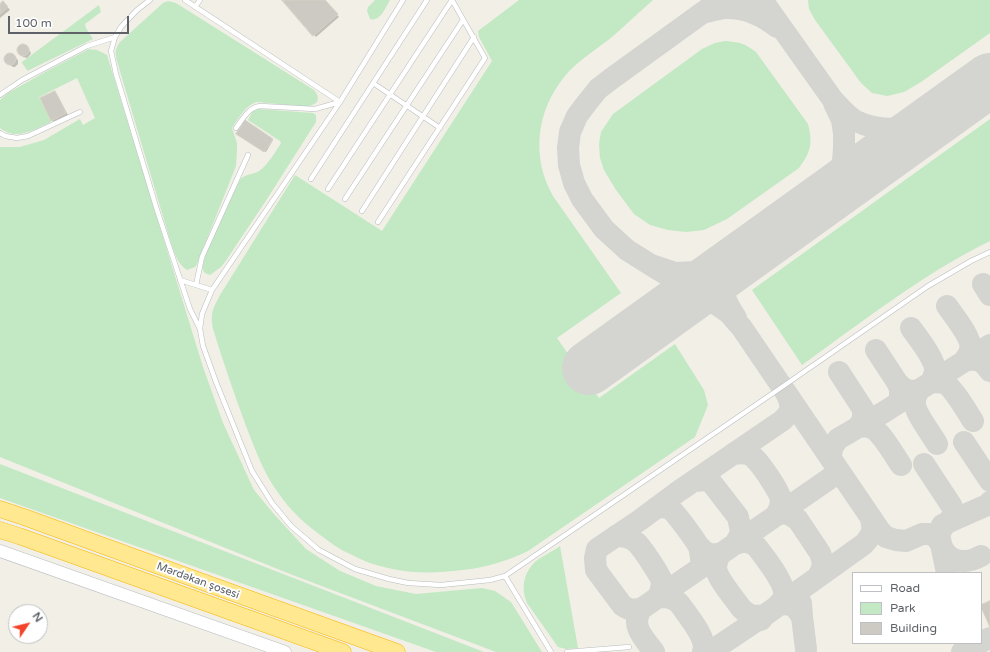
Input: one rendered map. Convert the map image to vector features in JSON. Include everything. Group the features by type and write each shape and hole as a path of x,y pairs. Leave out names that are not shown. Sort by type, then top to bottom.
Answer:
{"highway":[{"name":"Mərdəkan şosesi","path":"0,509 397,652"},
{"name":"Mərdəkan şosesi","path":"0,530 343,652"}],"street":[{"path":"0,550 285,652"}],"lane":[{"path":"150,0 137,10 121,27 115,37 111,51 116,74 180,280 190,309 200,329 203,346 216,382 252,471 272,503 291,526 319,550 355,569 388,579 408,583 441,585 490,580 505,576 928,286 971,261 990,252"},
{"path":"185,0 340,102"},
{"path":"195,7 200,0"},
{"path":"200,329 202,314 212,290 340,102 403,0"},
{"path":"311,179 426,0"},
{"path":"328,189 452,0 485,58 378,222"},
{"path":"345,199 463,20"},
{"path":"0,95 22,80 87,46 115,37"},
{"path":"362,211 474,37"},
{"path":"373,83 440,128"},
{"path":"236,128 251,109 256,106 315,110 340,102"},
{"path":"0,133 5,136 17,138 28,136 80,112"},
{"path":"196,285 202,258 248,155"},
{"path":"180,280 212,290"},
{"path":"505,576 551,652"},
{"path":"567,652 629,647"}],"green space":[{"path":"375,0 390,0 380,16 370,19 367,11 368,7"},
{"path":"519,0 653,0 612,37 581,60 565,76 555,90 543,119 539,150 546,181 553,196 621,293 557,338 599,398 675,344 704,390 708,405 695,437 528,551 500,562 463,570 413,572 387,568 362,560 330,543 298,516 283,500 264,470 246,426 213,329 213,311 220,295 295,175 382,231 492,61 479,37 478,31"},
{"path":"808,0 990,0 990,33 921,82 904,92 887,96 872,93 861,83 815,20 809,9"},
{"path":"168,1 176,3 314,90 318,96 316,103 307,107 258,102 254,103 250,105 240,116 232,128 237,143 236,166 197,264 195,267 187,270 178,261 174,253 117,61 116,53 116,49 120,42 163,3"},
{"path":"99,5 101,12 85,24 93,39 27,71 22,62"},
{"path":"725,41 741,44 756,52 808,124 811,142 806,157 799,168 727,219 704,230 686,232 668,230 650,225 634,214 616,190 604,170 600,158 599,144 601,132 613,114 702,49 715,43"},
{"path":"89,49 97,50 107,55 203,367 223,423 254,490 306,549 340,571 376,586 416,594 482,588 495,591 511,602 542,652 496,652 290,574 0,457 0,147 20,147 44,140 80,119 83,125 95,118 77,78 39,97 51,122 25,133 12,134 0,128 0,100 8,93"},
{"path":"258,109 313,113 316,115 316,122 225,262 210,275 205,273 203,270 203,264 218,226 240,180 262,169 281,143 248,120 253,111"},
{"path":"990,119 990,241 917,283 802,365 752,290"},
{"path":"0,464 484,652 436,652 0,498"},
{"path":"560,546 578,648 566,649 558,647 527,603 524,593 525,577 533,564 538,559"}],"building":[{"path":"282,0 325,0 338,14 313,36"},
{"path":"3,1 8,7 0,14 0,4"},
{"path":"21,44 25,44 29,50 25,56 21,56 17,52 17,48"},
{"path":"8,53 12,53 16,59 12,65 8,65 4,61 4,57"},
{"path":"55,91 66,113 51,121 40,98"},
{"path":"245,120 273,139 264,152 236,134"},
{"path":"990,601 990,627 982,609 982,605"}],"taxiway":[{"path":"720,0 598,89 577,116 570,132 568,148 569,165 574,183 582,199 604,229 627,250 651,265 675,273 697,272 730,267"},
{"path":"762,0 833,100 853,119 869,126 889,129 902,129 933,121"},
{"path":"705,12 724,8 745,10 759,15 777,27"},
{"path":"821,201 835,179 843,162 844,133 842,120 834,103"},
{"path":"651,265 729,313 742,328 880,531 886,537 896,540 906,541 922,534 929,534 936,537 941,544 947,572"},
{"path":"730,267 724,279 723,289 726,300 736,318"},
{"path":"983,284 990,295"},
{"path":"947,306 969,340 970,350 964,361"},
{"path":"911,328 926,349 934,365 935,373 931,382 944,383 948,385 956,394 973,421"},
{"path":"831,459 832,449 838,439 884,412 990,345"},
{"path":"876,350 897,382 900,389 900,396"},
{"path":"964,361 976,360 982,362 990,371"},
{"path":"839,372 863,409 863,420 858,427 864,426 874,429 885,440 901,465"},
{"path":"897,382 907,390 919,390 915,399 916,409 937,444"},
{"path":"641,609 636,610 626,608 622,605 596,570 595,558 597,549 783,420 790,411 790,402 787,395"},
{"path":"964,442 990,481"},
{"path":"733,454 743,453 752,456 774,484 781,500 779,510 776,515"},
{"path":"924,464 953,510 953,515 943,526 940,534 940,539 945,552 955,560 961,561 967,561 981,556"},
{"path":"654,652 643,637 638,626 638,615 641,609 839,472"},
{"path":"694,481 706,480 711,482 738,517 741,531 735,544"},
{"path":"942,525 987,505 990,502"},
{"path":"656,508 662,507 672,510 699,547 701,559"},
{"path":"776,515 784,513 789,514 798,520 820,553 823,566 818,577"},
{"path":"710,652 765,615 864,544 872,533 871,519"},
{"path":"616,536 632,539 643,550 662,582 658,597 669,598 679,603 700,634 704,646 703,652"},
{"path":"735,544 746,542 757,547 774,570 782,584 784,596 777,606 785,604 792,606 802,617"},
{"path":"698,545 708,554 721,553 717,560 716,566 719,578 744,611 752,615 765,615 761,620"},
{"path":"801,603 806,649"},
{"path":"982,642 990,638"},
{"path":"962,652 966,649 968,644"}],"runway":[{"path":"589,368 990,80"}]}
